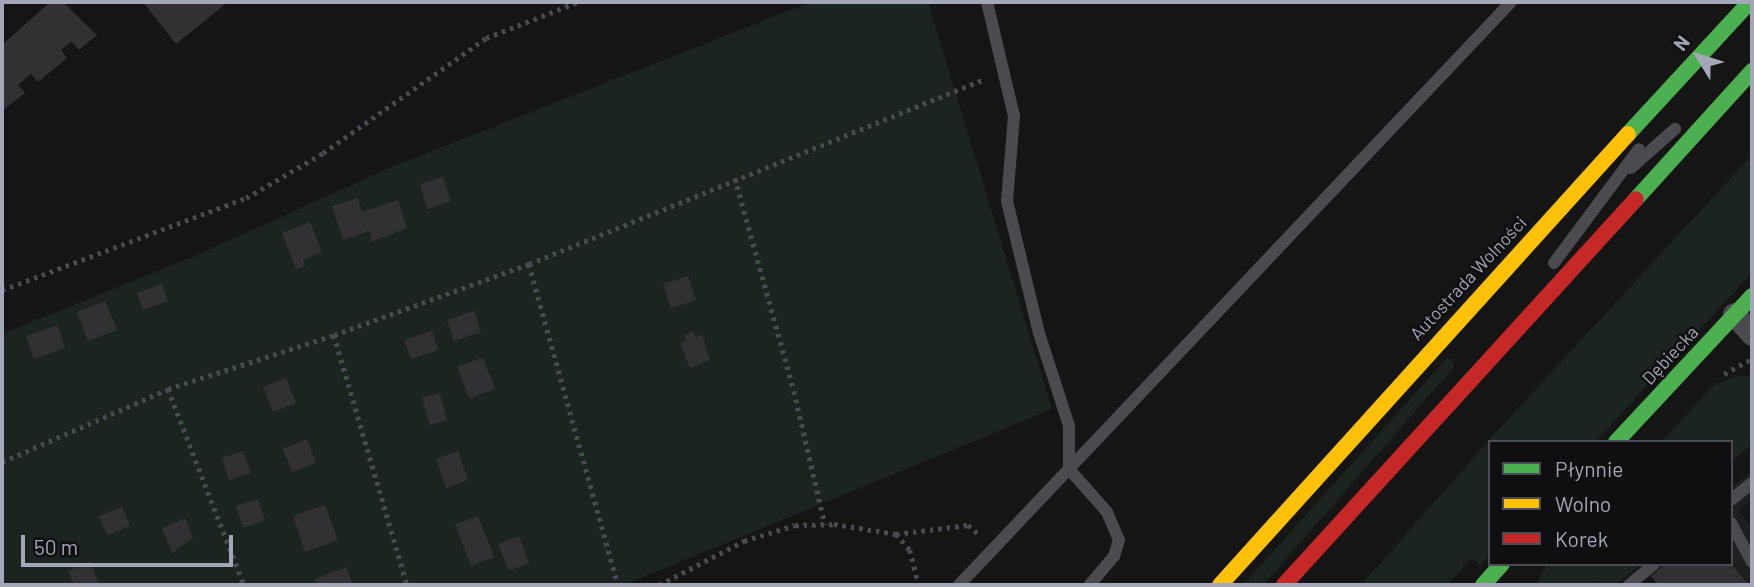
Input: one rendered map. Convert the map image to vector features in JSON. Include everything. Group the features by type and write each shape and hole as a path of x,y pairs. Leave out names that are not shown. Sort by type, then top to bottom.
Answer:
{"main road":[{"name":"Autostrada Wolności","path":"1220,585 1433,345 1751,2"},
{"path":"1284,585 1471,376 1752,71"},
{"name":"Dębiecka","path":"1618,440 1752,296"},
{"path":"1483,585 1500,566"}],"street":[{"path":"1734,314 1752,334"}],"lane":[{"path":"986,2 1004,73 1014,129 1007,201 1039,333 1069,426 1069,469 1107,512 1119,540 1114,556 1090,585"},
{"path":"959,585 1511,2"},
{"path":"1543,277 1751,2"},
{"path":"1433,345 1752,61"},
{"path":"1471,376 1535,288"},
{"path":"1733,498 1752,483"},
{"path":"1733,527 1752,562"},
{"path":"1629,585 1652,566"}],"path":[{"path":"2,290 246,198 323,153 486,38 578,2"},
{"path":"2,462 168,389 334,335 529,264 954,89 1004,73"},
{"path":"735,178 794,391 825,524"},
{"path":"529,264 618,585"},
{"path":"334,335 407,585"},
{"path":"168,389 244,585"},
{"path":"659,585 744,541 795,525 825,524 896,534 968,525 994,549"},
{"path":"896,534 910,550 919,585"}],"shaded area":[{"path":"811,2 928,2 1052,409 624,585 2,585 2,334 195,256 389,168"},
{"path":"1752,155 1752,273 1597,440 1489,440"},
{"path":"1447,358 1455,362 1453,368 1263,585 1243,585"},
{"path":"1736,376 1752,376 1752,444 1733,460 1733,440 1663,440 1714,385"},
{"path":"1488,442 1488,557 1480,565 1471,558 1447,585 1361,585"},
{"path":"1752,470 1752,500 1739,511 1752,527 1749,585 1733,566 1733,486"},
{"path":"1546,566 1639,566 1616,585 1598,585 1594,581 1588,585 1536,585"}],"building":[{"path":"50,2 63,2 97,35 79,50 72,42 61,50 67,58 38,82 31,74 18,85 25,93 2,111 2,45"},
{"path":"143,2 228,2 176,44"},
{"path":"443,177 451,201 427,209 420,184"},
{"path":"358,198 362,212 398,200 407,228 372,242 369,231 343,240 332,206"},
{"path":"310,222 322,252 303,260 305,266 296,269 282,233"},
{"path":"688,276 696,300 671,308 663,284"},
{"path":"162,284 168,301 143,310 137,293"},
{"path":"105,301 117,330 88,341 77,312"},
{"path":"474,311 481,332 454,341 447,320"},
{"path":"58,325 65,348 34,359 26,336"},
{"path":"432,331 438,350 411,359 404,340"},
{"path":"693,331 696,337 702,334 710,360 690,368 680,343 686,341 684,335"},
{"path":"483,357 495,389 469,398 457,367"},
{"path":"286,378 296,403 273,412 263,387"},
{"path":"440,393 447,420 430,425 422,398"},
{"path":"307,439 316,463 292,472 283,449"},
{"path":"243,451 251,473 229,480 222,458"},
{"path":"458,451 468,480 446,488 436,459"},
{"path":"258,499 265,520 243,528 236,506"},
{"path":"325,505 338,540 305,552 293,516"},
{"path":"122,507 130,526 107,535 99,516"},
{"path":"478,516 494,557 471,566 455,524"},
{"path":"185,518 193,538 172,553 162,528"},
{"path":"519,536 529,563 509,571 498,544"},
{"path":"90,562 99,584 74,585 68,571"},
{"path":"1663,566 1733,566 1749,585 1658,585 1651,576"},
{"path":"346,567 353,585 318,585 315,579"}],"traffic: fast":[{"path":"1628,134 1750,2"},
{"path":"1636,199 1752,71"},
{"path":"1618,440 1752,296"},
{"path":"1483,585 1500,566"}],"traffic: slow":[{"path":"1220,585 1628,134"}],"traffic: jam":[{"path":"1284,585 1636,199"}]}
